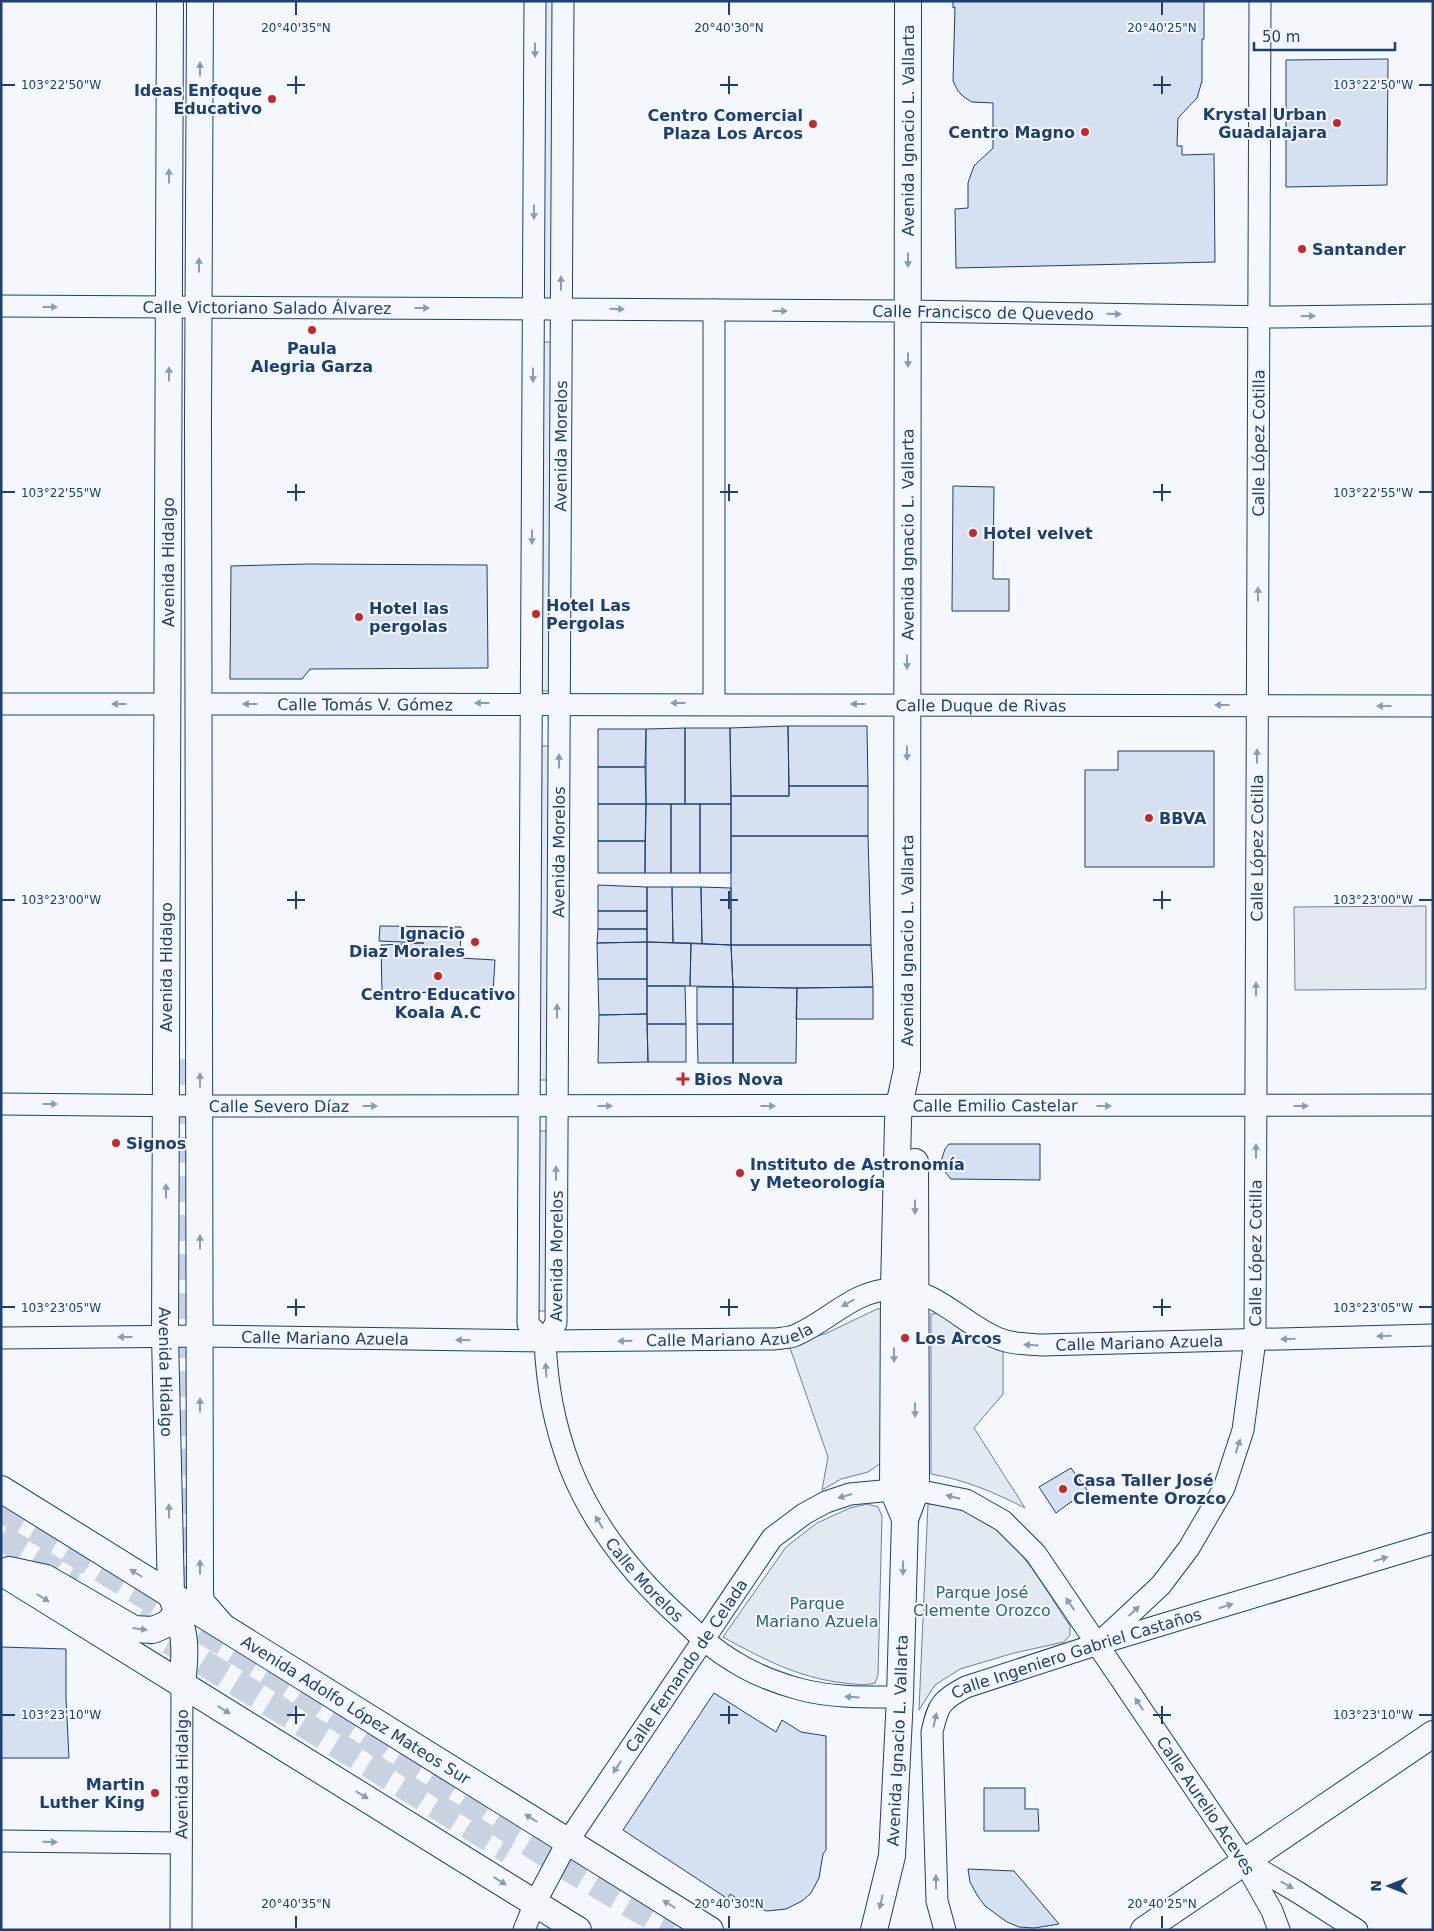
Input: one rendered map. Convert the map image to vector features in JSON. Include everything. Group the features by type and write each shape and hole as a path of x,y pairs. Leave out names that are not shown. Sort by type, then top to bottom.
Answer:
{"main road":[{"name":"Avenida Hidalgo","path":"170,1 165,1336 175,1604 186,1644 182,1684"},
{"name":"Avenida Hidalgo","path":"200,1 198,308 200,1593 201,1602 222,1626"},
{"name":"Avenida Ignacio L. Vallarta","path":"874,1930 892,1856 900,1697 905,1519 908,1"},
{"path":"182,571 198,420"},
{"path":"169,422 182,571 182,1059"},
{"name":"Avenida Adolfo López Mateos Sur","path":"1,1489 175,1604 222,1626 710,1930"},
{"path":"1,1570 46,1578 134,1630 153,1630 167,1624 175,1604"},
{"path":"1,1570 578,1930"},
{"path":"1144,1930 1433,1734"}],"street":[{"name":"Avenida Morelos","path":"535,1 528,1324 545,1341 556,1323 563,1"},
{"name":"Calle López Cotilla","path":"1098,1644 1161,1585 1189,1548 1224,1488 1243,1430 1255,1340 1260,1"},
{"name":"Calle Victoriano Salado Álvarez","path":"1,306 533,309"},
{"name":"Calle Francisco de Quevedo","path":"533,309 908,311 1259,316 1433,315"},
{"path":"714,310 714,704"},
{"name":"Calle Duque de Rivas","path":"531,703 1433,706"},
{"name":"Calle Tomás V. Gómez","path":"199,704 531,703"},
{"path":"1,704 167,704"},
{"name":"Calle Severo Díaz","path":"1,1104 557,1106"},
{"name":"Calle Emilio Castelar","path":"557,1106 1433,1106"},
{"name":"Calle Mariano Azuela","path":"1,1338 200,1336 545,1341 774,1339 795,1336 857,1297 876,1291 905,1290 952,1309 972,1325 997,1338 1017,1344 1051,1345 1433,1335"},
{"name":"Calle Morelos","path":"545,1341 547,1381 556,1425 570,1468 588,1504 610,1540 664,1604 703,1639 733,1662 763,1676 798,1689 830,1695 860,1698 900,1697"},
{"name":"Calle Fernando de Celada","path":"524,1930 535,1903 568,1841 772,1538 804,1514 826,1502 850,1494 904,1490"},
{"name":"Calle Aurelio Aceves","path":"904,1490 966,1500 1002,1521 1036,1554 1244,1861 1272,1911 1279,1930"},
{"name":"Calle Ingeniero Gabriel Castaños","path":"945,1930 937,1901 932,1732 937,1711 948,1697 966,1687 1098,1644 1433,1543"},
{"name":"Avenida Hidalgo","path":"182,1684 182,1930"},
{"path":"1,1841 181,1843"},
{"path":"1244,1861 1357,1930"}],"green space":[{"path":"540,1 556,1 555,301 539,301"},
{"path":"538,342 555,342 555,691 539,691"},
{"path":"538,746 553,746 552,1080 537,1080"},
{"path":"536,1131 549,1131 550,1311 537,1311"},
{"path":"877,1309 883,1309 881,1463 868,1472 841,1479 822,1490 828,1457 789,1345 827,1333"},
{"path":"943,1313 1003,1351 1003,1394 974,1428 1025,1508 979,1487 931,1474 931,1314"},
{"name":"Parque Mariano Azuela","path":"867,1504 878,1507 882,1516 878,1675 875,1683 856,1684 812,1677 767,1660 723,1637 786,1547 817,1523 850,1508"},
{"name":"Parque José Clemente Orozco","path":"928,1504 954,1508 977,1517 996,1530 1028,1564 1070,1626 1070,1635 1064,1642 1014,1653 960,1669 935,1685 919,1710"}],"shaded area":[{"path":"1426,906 1426,989 1295,990 1294,907"}],"building":[{"name":"Centro Magno","path":"953,1 1204,1 1202,81 1197,98 1178,118 1177,146 1182,146 1182,155 1214,154 1215,262 956,268 955,209 968,208 968,183 974,166 993,148 993,103 972,102 958,91 953,81 955,7 953,8"},
{"name":"Krystal Urban Guadalajara","path":"1388,59 1387,185 1286,187 1286,60"},
{"name":"Hotel velvet","path":"953,486 994,487 993,579 1009,579 1009,611 952,611"},
{"name":"Hotel las pergolas","path":"307,564 487,565 488,668 310,669 302,679 230,679 231,566"},
{"path":"788,726 867,726 868,786 789,786"},
{"path":"788,726 789,796 731,796 730,728"},
{"path":"685,728 730,728 731,804 685,804"},
{"path":"685,728 685,804 646,804 646,729"},
{"path":"598,729 646,729 645,767 598,767"},
{"name":"BBVA","path":"1118,751 1214,751 1214,867 1085,867 1085,770 1118,770"},
{"path":"598,767 645,767 646,804 598,804"},
{"path":"789,786 868,786 868,836 731,836 731,796 789,796"},
{"path":"598,804 646,804 645,841 598,841"},
{"path":"646,804 671,804 671,873 645,873"},
{"path":"671,804 700,804 700,873 671,873"},
{"path":"700,804 731,804 731,873 700,873"},
{"path":"731,836 868,836 871,945 731,945"},
{"path":"598,841 645,841 645,873 598,873"},
{"path":"598,885 647,887 647,911 598,911"},
{"path":"647,887 672,887 673,943 647,942"},
{"path":"672,887 701,887 702,944 673,943"},
{"path":"701,887 731,888 731,945 702,944"},
{"path":"598,911 647,911 647,929 598,929"},
{"name":"Centro Educativo Koala A.C","path":"380,926 461,927 460,958 495,960 493,993 431,992 382,995 381,945 424,943 379,941"},
{"path":"598,929 647,929 647,942 597,943"},
{"path":"647,942 647,979 598,979 597,943"},
{"path":"647,942 691,943 690,986 647,986"},
{"path":"691,943 731,945 733,987 690,986"},
{"path":"731,945 871,945 873,987 733,987"},
{"path":"598,979 647,979 647,1014 599,1015"},
{"path":"647,986 685,986 686,1024 647,1024"},
{"path":"697,987 733,987 733,1024 697,1024"},
{"path":"733,987 797,988 796,1063 733,1063"},
{"path":"873,987 873,1019 796,1019 797,988"},
{"path":"647,1014 648,1062 598,1063 599,1015"},
{"path":"647,1024 686,1024 686,1062 648,1062"},
{"path":"697,1024 733,1024 733,1063 698,1063"},
{"path":"949,1144 1040,1144 1040,1180 951,1179 943,1169 942,1158"},
{"name":"Casa Taller José Clemente Orozco","path":"1071,1468 1087,1490 1056,1513 1039,1487"},
{"path":"1,1647 66,1649 69,1758 1,1758"},
{"path":"714,1693 776,1732 782,1720 801,1732 826,1736 826,1850 823,1854 819,1878 811,1893 802,1901 786,1909 767,1911 748,1905 730,1894 728,1899 623,1830"},
{"path":"984,1788 1025,1788 1025,1809 1038,1809 1039,1831 984,1831"},
{"path":"968,1869 1014,1871 1059,1924 1034,1928 1019,1927 1007,1922 985,1906 970,1882"}],"tunnel":[{"path":"182,1059 185,1590 195,1616 199,1621"},
{"path":"1,1509 228,1646 553,1859 673,1930"},
{"path":"1,1537 75,1583"},
{"path":"136,1621 509,1851"}],"place":[{"name":"Ideas Enfoque Educativo","path":"272,99"},
{"name":"Krystal Urban Guadalajara","path":"1337,123"},
{"name":"Centro Comercial Plaza Los Arcos","path":"813,124"},
{"name":"Centro Magno","path":"1085,132"},
{"name":"Santander","path":"1302,249"},
{"name":"Paula Alegria Garza","path":"312,330"},
{"name":"Hotel velvet","path":"973,533"},
{"name":"Hotel Las Pergolas","path":"536,614"},
{"name":"Hotel las pergolas","path":"359,617"},
{"name":"BBVA","path":"1149,818"},
{"name":"Ignacio Diaz Morales","path":"475,942"},
{"name":"Centro Educativo Koala A.C","path":"438,976"},
{"name":"Bios Nova","path":"683,1079"},
{"name":"Signos","path":"116,1143"},
{"name":"Instituto de Astronomía y Meteorología","path":"740,1173"},
{"name":"Los Arcos","path":"905,1338"},
{"name":"Casa Taller José Clemente Orozco","path":"1063,1489"},
{"name":"Martin Luther King","path":"155,1793"}]}
